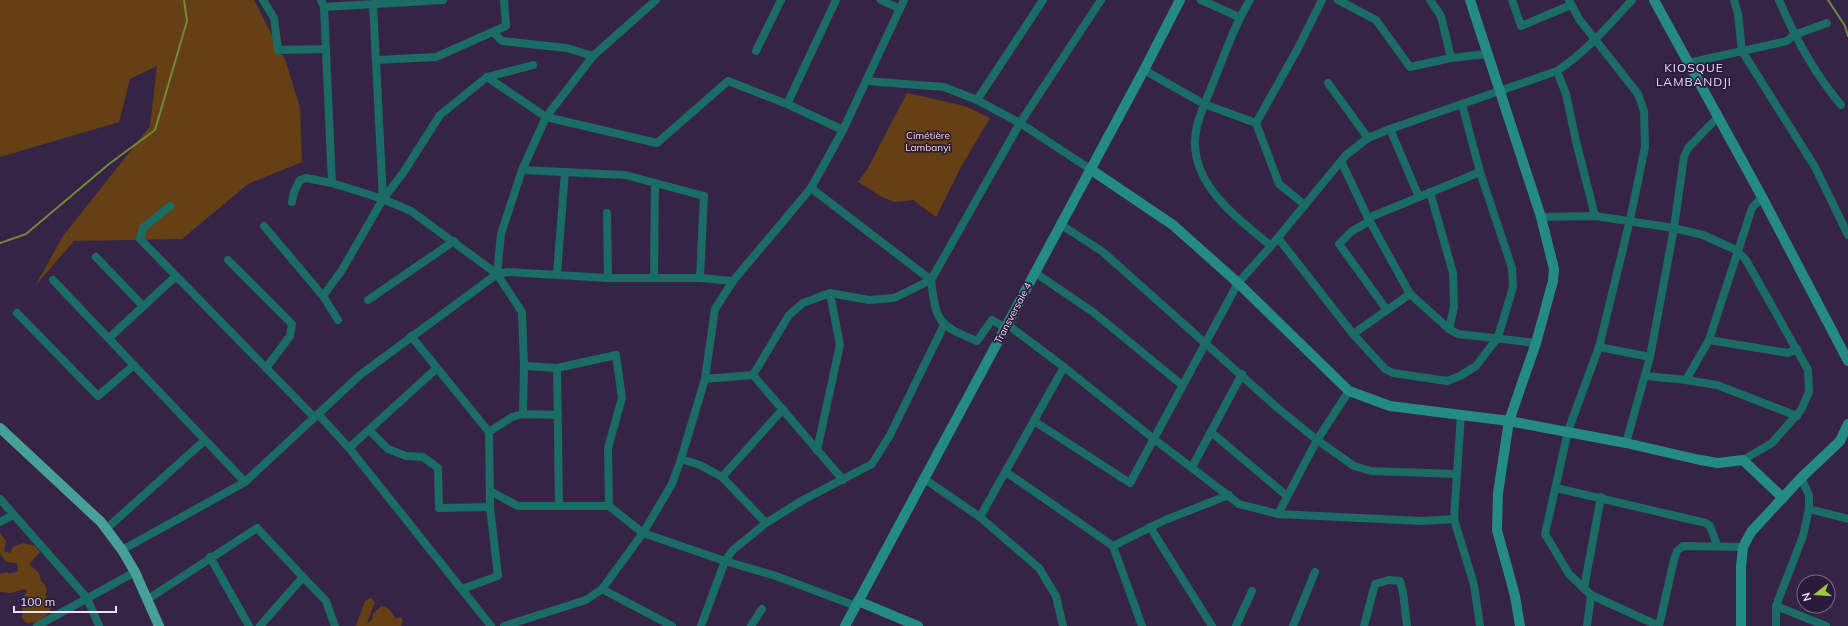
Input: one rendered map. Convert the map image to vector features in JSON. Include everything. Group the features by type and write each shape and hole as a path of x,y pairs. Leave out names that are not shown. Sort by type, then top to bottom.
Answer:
{"main road":[{"path":"0,428 101,522 122,550 135,572 148,598 159,626"}],"street":[{"path":"263,0 274,18 278,50 326,49"},
{"path":"332,183 326,49 322,3 373,4 444,0"},
{"path":"376,60 436,58 506,26 504,0"},
{"path":"497,274 501,234 522,170 546,117 593,56 656,0"},
{"path":"756,51 781,0"},
{"path":"787,104 836,0"},
{"path":"881,0 900,9"},
{"path":"504,626 586,600 602,589 643,532 672,484 681,459 705,379 715,309 732,281 811,188 843,130 904,0"},
{"path":"977,100 1044,0"},
{"path":"753,374 789,314 803,303 830,292 869,300 894,298 931,280 1020,123 1101,0"},
{"name":"Transversale 4","path":"845,626 923,478 1007,327 1034,272 1144,70 1180,0"},
{"path":"1200,0 1239,17"},
{"path":"1250,0 1239,17 1204,104 1197,127 1195,150 1199,168 1209,186 1232,213 1271,246"},
{"path":"1256,123 1297,50 1322,0"},
{"path":"1338,0 1376,20 1410,67 1451,58 1487,54"},
{"path":"1430,0 1441,16 1451,58"},
{"path":"1470,0 1541,217 1554,269 1553,280 1536,342 1509,421 1498,493 1497,530 1515,596 1520,626"},
{"path":"1512,0 1521,26 1570,3 1595,40 1638,94 1644,111 1646,147 1630,220 1599,347 1568,431 1545,534 1569,574 1591,595 1659,626 1674,560 1678,551 1683,546 1717,545 1743,547"},
{"path":"1034,421 1130,483 1182,384 1207,343 1238,284 1346,155 1368,138 1390,129 1557,71 1572,61 1595,40 1632,0"},
{"path":"1654,0 1762,197 1847,358"},
{"path":"1734,0 1738,14 1742,51 1815,167 1848,235"},
{"path":"1779,0 1794,35 1823,84 1841,105"},
{"path":"373,4 383,198"},
{"path":"1688,63 1787,41 1794,35 1827,23"},
{"path":"493,32 502,41 567,48 593,56"},
{"path":"323,296 342,270 383,198 403,173 440,115 487,76 534,65"},
{"path":"1144,70 1204,104 1256,123 1279,184 1305,205"},
{"path":"1557,71 1566,94 1595,216"},
{"path":"487,76 546,117 657,143 728,81 787,104 843,130"},
{"path":"866,81 944,87 977,100 1020,123 1173,225 1238,284 1349,391 1390,406 1461,414 1568,431 1700,460 1718,462 1743,460 1772,443 1797,416 1810,392 1808,370 1746,260 1736,250 1703,235 1630,220 1595,216 1541,217"},
{"path":"1328,83 1368,138"},
{"path":"1278,238 1353,334 1385,368 1393,373 1447,381 1460,376 1476,366 1498,337 1512,287 1512,268 1480,172 1462,104"},
{"path":"1626,443 1646,376 1650,357 1674,228 1684,157 1688,148 1718,117"},
{"path":"1390,129 1419,197"},
{"path":"1341,161 1369,219 1410,294 1449,329 1458,334 1536,342"},
{"path":"522,170 625,175 704,196 700,278"},
{"path":"557,274 565,172"},
{"path":"1387,310 1339,244 1352,231 1369,219 1480,172"},
{"path":"292,202 294,192 300,180 306,178 332,183 383,198 411,211 454,241 497,274 522,312 524,366 523,414"},
{"path":"654,278 655,183"},
{"path":"811,188 931,280 934,304 944,325 951,330 977,341 992,320 1007,327 1064,367 1154,439 1239,504 1278,514 1422,521 1454,519"},
{"path":"1430,192 1453,273 1454,307 1449,329"},
{"path":"1686,380 1709,340 1736,250 1752,208 1762,197"},
{"path":"170,206 143,228 140,239 266,368 349,448 491,626"},
{"path":"607,213 608,278"},
{"path":"1060,224 1103,252 1242,374 1280,410 1317,440 1354,466 1371,471 1457,474"},
{"path":"264,226 323,296 338,320"},
{"path":"368,300 454,241"},
{"path":"96,258 143,306"},
{"path":"228,260 292,324 290,336 266,368"},
{"path":"122,550 245,482 360,375 497,274 508,272 608,278 700,278 732,281"},
{"path":"1034,272 1094,312 1182,384"},
{"path":"108,338 176,276"},
{"path":"53,280 245,482"},
{"path":"817,450 840,345 830,292"},
{"path":"1353,334 1410,294"},
{"path":"17,313 98,396 134,365"},
{"path":"701,626 725,561 733,550 766,523 803,500 872,464 890,435 944,325"},
{"path":"411,336 489,432 490,507 498,576 462,589"},
{"path":"1709,340 1788,353 1797,349"},
{"path":"1599,347 1650,357"},
{"path":"524,366 557,368 616,355 622,398 608,448 609,506"},
{"path":"980,517 1064,367"},
{"path":"349,448 370,431 437,368"},
{"path":"557,368 559,505"},
{"path":"705,379 753,374"},
{"path":"753,374 843,480"},
{"path":"1192,467 1242,374"},
{"path":"1646,376 1717,385 1797,416"},
{"path":"1278,514 1317,440 1349,391"},
{"path":"722,477 783,409"},
{"path":"489,432 512,417 523,414 558,415"},
{"path":"1461,414 1454,519 1474,586 1480,626"},
{"path":"1741,626 1741,567 1743,547 1751,532 1801,478 1840,441 1848,424"},
{"path":"370,431 388,449 406,456 423,457 438,468 440,508 490,507"},
{"path":"1211,432 1287,496"},
{"path":"106,529 205,440"},
{"path":"681,459 700,465 722,477 766,523"},
{"path":"1743,460 1783,498"},
{"path":"1006,472 1113,546 1142,626"},
{"path":"923,478 980,517 1039,568 1056,596 1063,626"},
{"path":"1776,626 1776,606 1803,536 1809,509 1809,495 1801,478"},
{"path":"1556,488 1601,497 1706,523 1710,526 1717,545"},
{"path":"490,491 518,506 609,506 643,532 725,561 776,576 918,626"},
{"path":"1113,546 1150,527 1229,495"},
{"path":"1584,588 1601,497"},
{"path":"0,499 87,598 99,626"},
{"path":"1809,509 1848,519"},
{"path":"0,522 13,515"},
{"path":"1150,527 1212,626"},
{"path":"148,598 257,528 326,601 335,626"},
{"path":"210,557 249,626"},
{"path":"37,626 135,572"},
{"path":"1293,626 1315,572"},
{"path":"260,626 303,577"},
{"path":"1364,626 1375,584 1390,580 1400,581 1404,592 1407,626"},
{"path":"602,589 672,626"},
{"path":"1236,626 1252,591"},
{"path":"1587,626 1591,595"},
{"path":"1776,606 1826,626"},
{"path":"751,626 762,609"}],"green space":[{"path":"0,0 254,0 286,62 300,108 302,162 248,184 182,239 74,241 35,286 63,236 150,126 157,66 130,79 119,122 0,157"},
{"name":"Cimétière Lambanyi","path":"907,93 965,106 990,118 961,167 936,217 913,200 894,202 882,197 858,182 868,168"},
{"path":"0,533 6,541 4,551 10,553 13,547 23,543 35,546 40,552 29,564 39,573 41,581 47,590 45,595 51,606 46,616 38,621 26,623 22,618 23,596 27,592 25,589 11,593 0,592 0,574 7,572 9,574 18,571 17,563 6,562 0,554"},
{"path":"371,598 375,602 367,623 372,620 373,614 381,606 390,610 395,619 401,617 403,621 401,626 356,626 365,601"}],"waterway":[{"path":"0,243 26,234 109,164 155,130 187,21 184,0"},
{"path":"1828,0 1845,26 1848,36"}],"district":[{"name":"KIOSQUE LAMBANDJI","path":"1694,74"}]}
